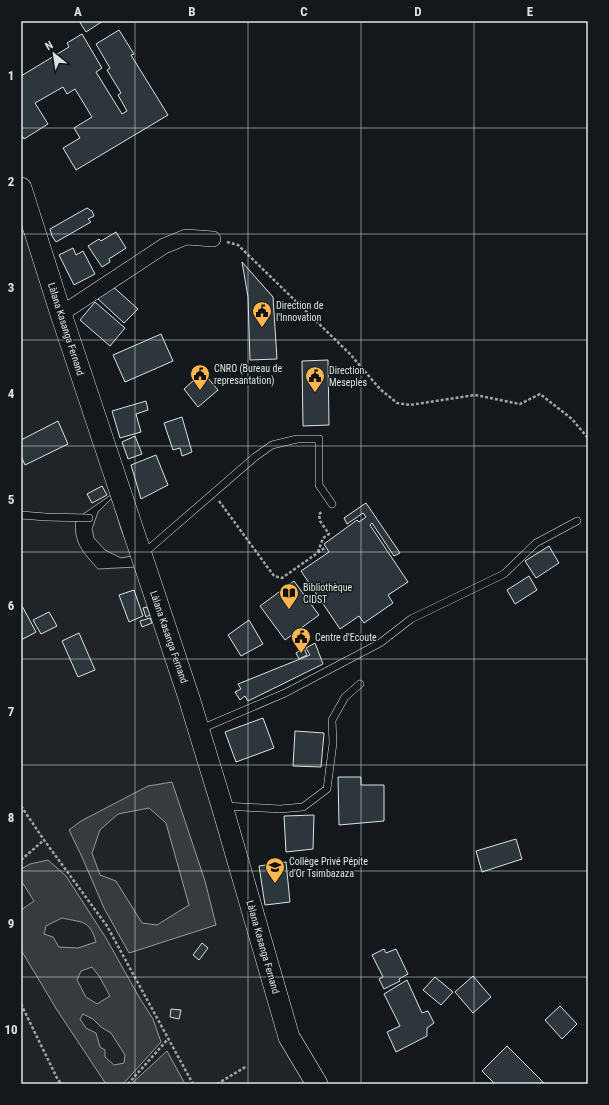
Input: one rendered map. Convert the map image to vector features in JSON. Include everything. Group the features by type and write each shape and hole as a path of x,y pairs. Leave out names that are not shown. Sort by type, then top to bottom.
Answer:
{"street":[{"name":"Làlana Kasanga Fernand","path":"21,188 61,314 190,698 289,1037 317,1084"},
{"path":"61,314 164,246 186,238 213,239"}],"lane":[{"path":"142,556 255,457 272,445 297,440 319,438 319,485 332,504"},
{"path":"21,515 89,518"},
{"path":"199,730 285,693 380,643 411,619 504,574 536,543 577,522"},
{"path":"222,806 280,809 303,807 327,789 334,743 332,720 344,698 360,684"}],"path":[{"path":"213,239 238,245 350,354 380,389 397,403 410,405 475,395 520,404 540,394 572,419 587,437 588,436"},
{"path":"213,493 274,576 282,578 326,547"},
{"path":"318,552 323,538 329,534 320,521 319,514 332,504"},
{"path":"21,806 107,926 193,1084"},
{"path":"21,860 44,840"},
{"path":"21,1004 60,1084"},
{"path":"128,1084 168,1038"},
{"path":"217,1084 247,1066"}],"shaded area":[{"path":"21,190 115,492 76,519 76,535 80,547 98,569 136,567 310,1084 21,1084"},
{"path":"112,498 121,529 132,556 121,558 105,550 94,538 92,529 98,512"},
{"path":"172,782 205,881 216,925 129,953 104,908 69,830 81,821 148,786","holes":["149,808 166,823 189,905 157,925 142,923 116,881 100,875 92,853 100,830 118,814"]},
{"path":"48,860 66,876 106,938 153,1019 161,1042 123,1084 106,1084 57,1010 21,950 21,910 34,901 22,882 21,883 21,869 30,864","holes":["62,918 84,923 91,929 96,942 78,948 59,947 53,937 44,934 46,926","92,967 99,976 110,996 97,1004 86,997 77,980 81,971","83,1014 93,1019 101,1027 111,1033 125,1055 124,1063 114,1065 105,1057 105,1050 100,1047 96,1033 86,1028 80,1019"]},
{"path":"167,1051 185,1084 131,1084"}],"building":[{"path":"79,21 103,21 86,32"},
{"path":"119,30 134,54 131,55 168,115 76,170 63,148 80,138 74,128 92,117 75,89 67,94 63,87 35,103 48,124 24,139 21,134 21,76 69,47 67,43 82,34 102,68 96,72 122,114 127,111 118,95 121,93 107,70 110,68 96,44"},
{"path":"87,208 92,211 94,216 88,219 91,222 56,242 50,229"},
{"path":"116,232 126,248 109,259 110,262 102,267 88,246 99,239 101,241"},
{"path":"73,248 76,255 83,251 95,274 74,285 59,255"},
{"name":"Direction de l'Innovation","path":"242,262 273,297 277,359 250,360 248,297"},
{"path":"110,284 138,309 124,323 97,298"},
{"path":"95,302 125,328 110,346 80,320"},
{"path":"161,334 173,361 125,382 113,355"},
{"name":"Direction Meseples","path":"328,360 329,425 303,426 302,361"},
{"path":"207,377 218,390 198,407 184,389 194,380 198,384"},
{"path":"146,401 148,410 136,414 141,432 120,438 112,411"},
{"path":"182,417 192,452 182,456 180,448 173,450 164,423"},
{"path":"58,421 68,444 25,465 21,456 21,440"},
{"path":"135,436 142,454 128,459 122,442"},
{"path":"156,455 168,485 141,499 131,465"},
{"path":"102,486 107,495 92,503 87,494"},
{"path":"366,503 400,553 394,556 372,523 370,525 408,582 388,595 393,603 364,623 359,616 340,629 301,571 329,552 324,544 357,520 359,522 366,517 363,513 347,524 344,518"},
{"path":"549,546 559,563 536,578 525,561"},
{"path":"529,576 537,590 515,604 507,590"},
{"name":"Bibliothèque CIDST","path":"294,581 319,615 285,640 260,606"},
{"path":"134,590 143,616 129,622 119,595"},
{"path":"21,604 36,632 21,640"},
{"path":"147,607 150,615 146,617 143,608"},
{"path":"49,612 57,626 41,634 33,620"},
{"path":"150,618 152,623 142,627 140,621"},
{"path":"249,620 263,644 241,656 228,635"},
{"path":"79,633 95,670 78,677 62,641"},
{"path":"315,643 323,664 248,701 245,696 240,700 235,692 241,689 238,684 310,655 306,648"},
{"name":"Centre d'Ecoute","path":"304,648 307,655 299,659 296,653"},
{"path":"263,718 274,748 236,762 225,732"},
{"path":"295,731 324,733 321,767 293,766"},
{"path":"338,777 361,777 361,785 384,785 384,821 339,825"},
{"path":"314,815 313,849 286,852 284,816"},
{"path":"516,839 522,859 482,872 476,851"},
{"name":"Collège Privé Pépite d'Or Tsimbazaza","path":"286,862 290,902 265,905 259,866"},
{"path":"202,943 208,948 199,960 193,955"},
{"path":"384,949 386,953 396,949 408,974 399,979 400,981 384,989 379,979 383,977 372,955"},
{"path":"473,976 491,997 473,1013 455,992"},
{"path":"435,977 453,992 441,1005 423,990"},
{"path":"407,980 422,1013 428,1011 434,1023 427,1028 427,1036 396,1052 387,1032 400,1026 384,994"},
{"path":"560,1006 577,1024 562,1039 545,1020"},
{"path":"171,1009 181,1010 179,1019 170,1017"},
{"path":"507,1046 545,1084 495,1084 482,1071"}],"place":[{"name":"Direction de l'Innovation","path":"262,328"},
{"name":"CNRO (Bureau de represantation)","path":"200,391"},
{"name":"Direction Meseples","path":"315,393"},
{"name":"Bibliothèque CIDST","path":"289,610"},
{"name":"Centre d'Ecoute","path":"301,654"},
{"name":"Collège Privé Pépite d'Or Tsimbazaza","path":"275,884"}]}
